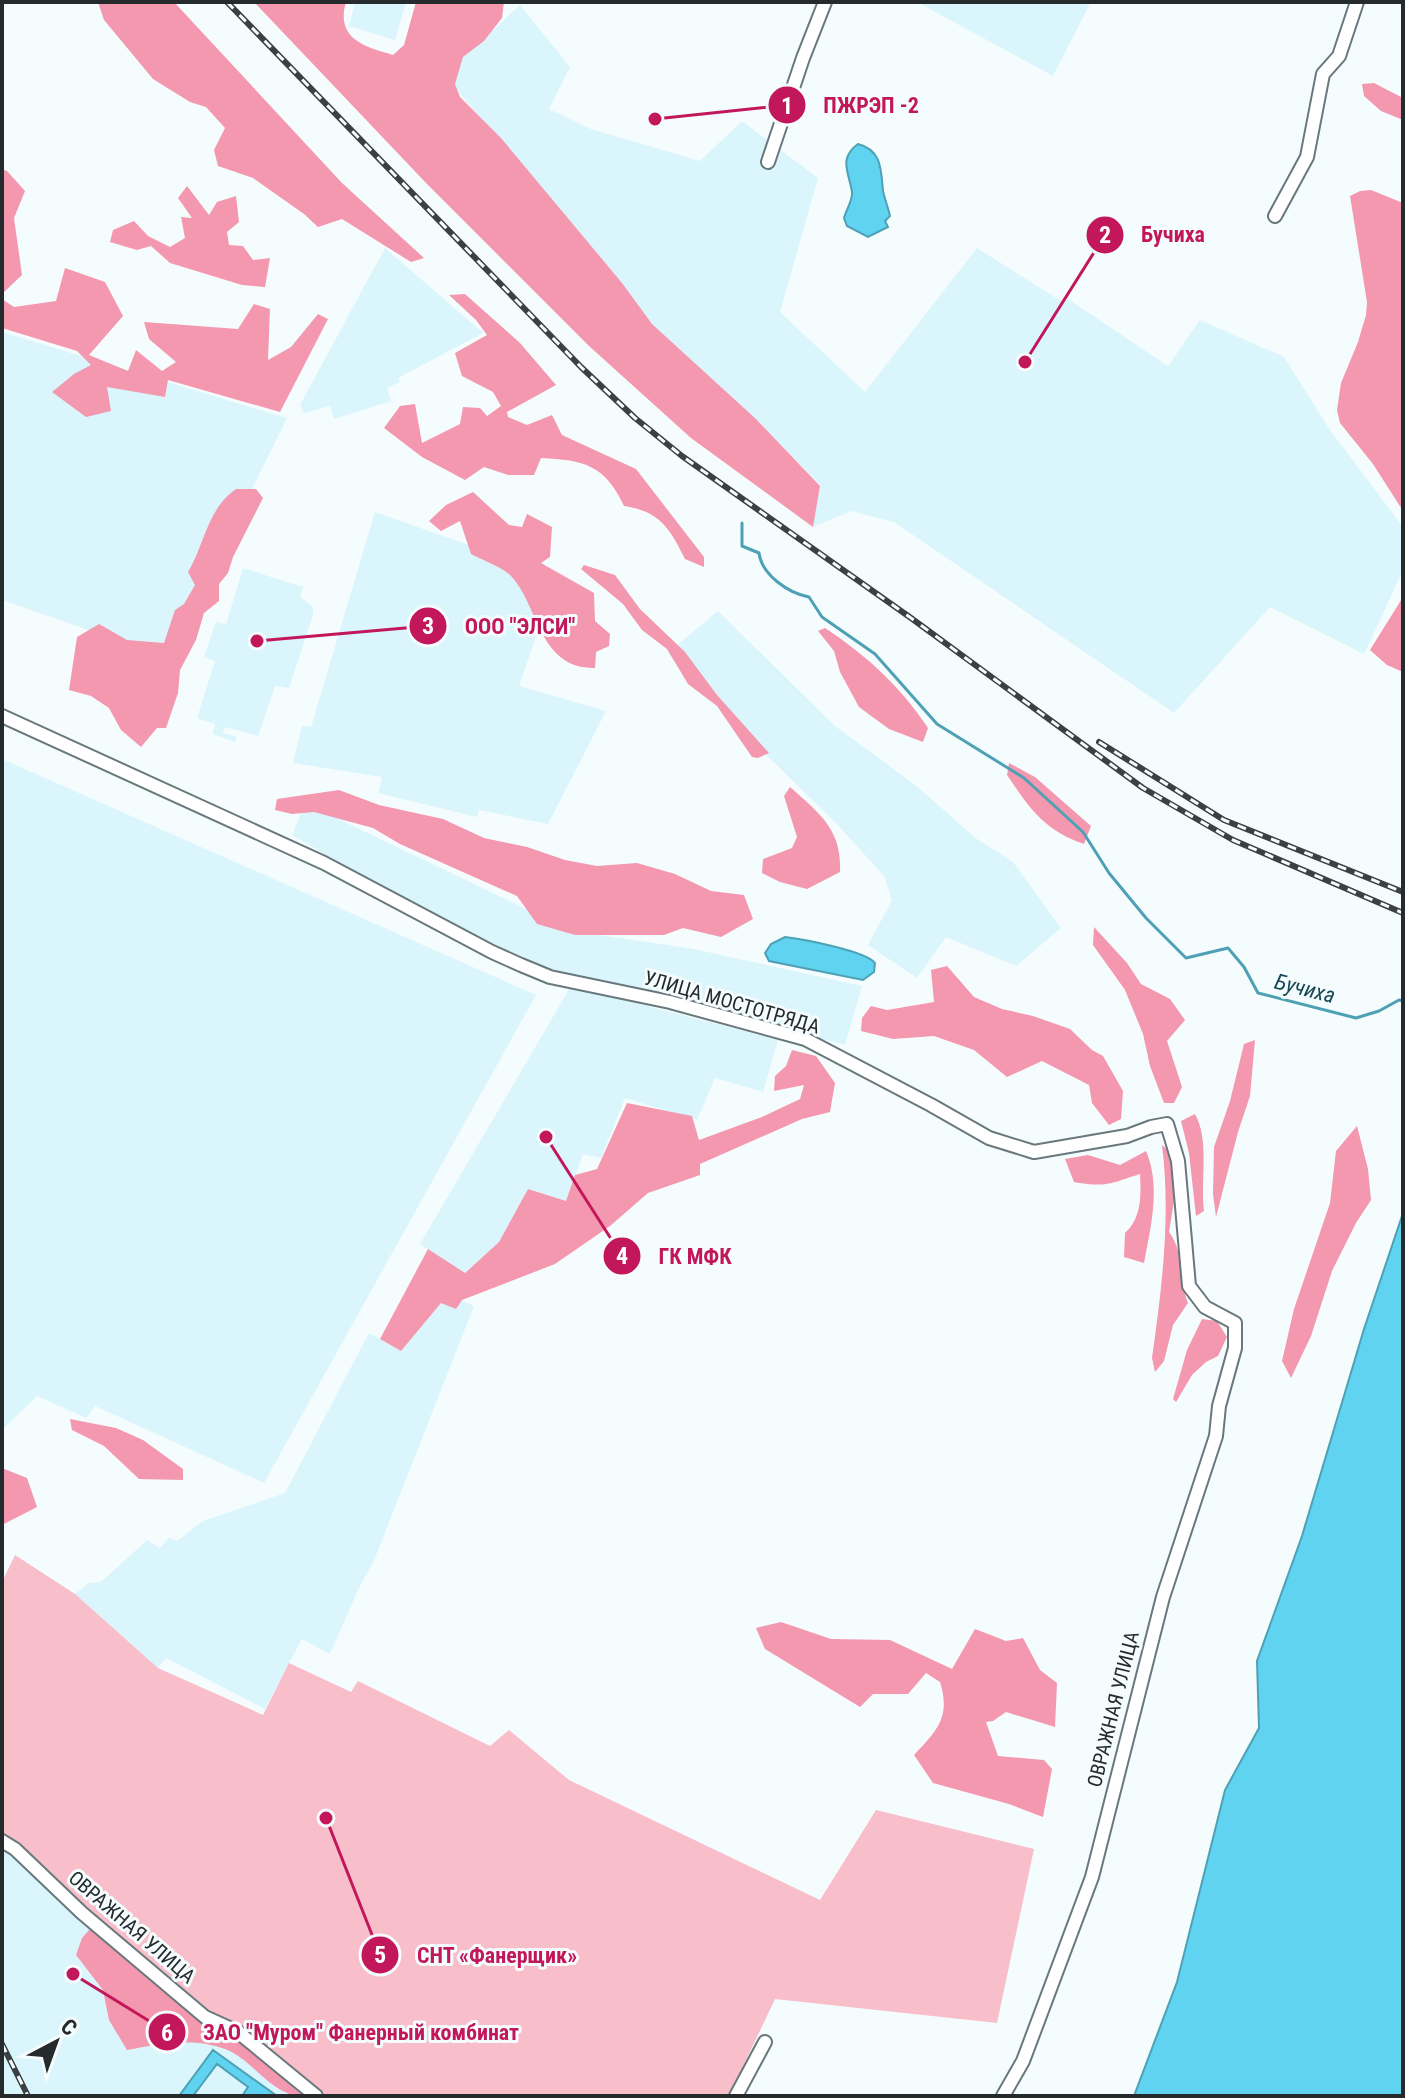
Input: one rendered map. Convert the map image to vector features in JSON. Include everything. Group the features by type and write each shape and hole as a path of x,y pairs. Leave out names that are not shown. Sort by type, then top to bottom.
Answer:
{"street":[{"path":"768,162 825,2"},
{"path":"1275,216 1307,157 1323,74 1339,56 1357,2"},
{"name":"УЛИЦА МОСТОТРЯДА","path":"2,716 324,863 521,965 550,977 670,1002 805,1039 989,1138 1034,1152 1127,1136 1167,1124 1178,1161 1189,1286 1205,1307 1235,1323"},
{"name":"ОВРАЖНАЯ УЛИЦА","path":"1003,2096 1023,2061 1092,1877 1163,1597 1216,1436 1219,1406 1235,1348 1235,1323"},
{"name":"ОВРАЖНАЯ УЛИЦА","path":"2,1841 15,1849 82,1913 205,2017 238,2032 316,2096"},
{"path":"736,2096 765,2042"}],"shaded area":[{"path":"98,2 174,2 342,183 424,258 411,262 342,219 318,227 253,178 218,166 214,150 225,128 206,107 190,102 153,79 104,20"},
{"path":"254,2 346,2 344,15 349,33 372,49 393,55 404,45 416,2 504,2 502,18 484,41 463,57 455,84 460,97 501,138 622,283 652,324 756,419 820,486 813,527 691,438 589,346 427,184"},
{"path":"355,2 406,2 395,40 349,26"},
{"path":"917,2 1091,2 1053,76"},
{"path":"520,5 570,67 549,109 591,129 700,161 742,121 818,178 780,312 865,392 977,248 1064,303 1068,299 1168,366 1200,320 1284,357 1330,430 1403,527 1403,570 1364,654 1270,607 1174,713 894,522 851,511 813,527 820,485 756,419 652,324 611,270 444,75"},
{"path":"1374,83 1403,98 1403,120 1381,111 1364,96 1362,84"},
{"path":"2,169 25,191 14,218 22,275 2,294"},
{"path":"187,186 209,215 217,202 236,196 239,222 227,232 229,245 243,246 253,260 270,258 265,287 242,285 170,263 151,246 137,250 110,242 113,230 134,221 148,236 170,247 185,238 181,217 192,218 178,198"},
{"path":"1371,190 1403,203 1403,511 1373,464 1340,423 1337,410 1341,383 1358,342 1367,302 1350,196"},
{"path":"385,248 483,333 398,378 400,382 387,388 391,401 334,419 330,406 304,413 300,405"},
{"path":"65,268 105,282 123,316 89,355 128,371 136,350 162,371 176,362 149,339 144,322 238,329 254,304 270,309 268,360 291,347 318,314 328,319 280,412 168,380 165,397 107,387 111,411 86,417 52,392 91,365 77,351 2,328 2,299 14,307 56,301"},
{"path":"465,294 520,343 556,385 507,412 508,417 527,425 552,415 562,435 636,469 704,557 704,567 685,559 674,538 655,517 624,506 609,481 592,467 541,458 534,475 508,475 484,467 465,480 422,457 384,428 400,406 415,404 422,443 460,424 463,407 480,408 487,416 501,406 493,392 462,376 455,353 487,335 449,295"},
{"path":"2,332 287,418 169,658 2,600"},
{"path":"236,489 256,489 263,498 228,573 219,584 219,601 204,613 196,640 180,670 178,693 166,728 157,728 141,747 121,730 109,708 91,696 69,690 77,637 99,624 127,640 164,643 175,610 184,604 195,585 188,572 213,517 226,497"},
{"path":"473,492 509,525 522,527 527,514 552,527 550,557 541,563 594,593 595,621 610,634 609,646 596,652 595,668 576,665 562,658 551,647 520,587 510,575 471,554 460,521 441,531 429,521 446,505"},
{"path":"375,512 557,576 519,686 606,711 548,824 479,810 477,817 378,793 382,777 293,763 302,726 311,727"},
{"path":"584,565 615,575 640,609 685,652 717,695 769,753 752,757 717,706 688,684 667,649 642,630 623,604 581,569"},
{"path":"243,568 303,587 300,597 313,607 313,615 289,688 275,686 258,736 225,727 223,733 237,737 235,742 213,734 215,724 197,718 215,661 204,657 216,622 226,624"},
{"path":"1403,597 1403,672 1387,665 1370,650"},
{"path":"718,611 835,726 914,784 977,839 1013,862 1061,928 1016,966 946,937 917,978 868,945 892,900 884,876 668,653"},
{"path":"825,628 869,661 894,685 928,728 923,742 889,729 859,707 840,672 834,651 818,631"},
{"path":"2,759 536,995 264,1483 95,1406 86,1418 37,1396 2,1430"},
{"path":"1009,763 1035,777 1091,826 1084,844 1058,832 1039,817 1007,775"},
{"path":"790,787 827,823 840,857 840,872 807,889 780,882 762,873 763,859 792,848 797,837 784,796"},
{"path":"339,790 379,805 443,819 484,838 527,847 565,860 597,866 637,863 675,874 711,891 744,895 753,919 721,937 683,928 664,935 575,935 537,924 517,896 400,844 373,828 314,812 292,814 275,810 277,799"},
{"path":"305,803 572,931 694,949 862,986 845,1045 553,975 440,921 292,835"},
{"path":"1094,927 1127,963 1141,984 1170,999 1185,1020 1167,1041 1182,1087 1174,1103 1164,1103 1150,1066 1143,1034 1125,990 1093,945"},
{"path":"947,966 974,997 1002,1009 1070,1029 1103,1056 1123,1091 1121,1119 1109,1125 1092,1103 1089,1085 1042,1061 1007,1077 974,1050 934,1036 893,1039 861,1031 862,1018 871,1006 887,1010 934,1002 931,970"},
{"path":"571,986 778,1040 763,1092 715,1078 697,1120 625,1098 601,1158 583,1154 566,1201 528,1189 499,1242 464,1273 420,1244"},
{"path":"1255,1040 1250,1096 1216,1217 1214,1147 1230,1101 1244,1044"},
{"path":"792,1050 816,1056 835,1083 830,1112 802,1119 700,1164 700,1175 648,1193 610,1226 555,1264 462,1300 456,1309 441,1303 401,1351 380,1339 428,1249 465,1273 499,1242 528,1189 566,1201 575,1175 597,1169 627,1103 692,1116 699,1140 800,1099 804,1085 774,1091 775,1076 786,1066"},
{"path":"1195,1114 1200,1125 1204,1161 1204,1211 1196,1216 1189,1153 1181,1121"},
{"path":"1357,1126 1368,1169 1371,1200 1332,1271 1311,1336 1291,1378 1282,1361 1294,1309 1330,1203 1336,1151"},
{"path":"1162,1145 1172,1153 1176,1188 1169,1232 1177,1249 1188,1303 1173,1325 1164,1361 1155,1372 1152,1358 1162,1278 1166,1198"},
{"path":"1146,1151 1151,1164 1154,1192 1144,1263 1124,1257 1125,1233 1135,1220 1139,1206 1140,1174 1102,1184 1074,1182 1065,1159 1088,1155 1120,1165"},
{"path":"461,1300 474,1306 375,1558 330,1654 302,1639 265,1709 166,1658 158,1668 75,1594 89,1583 101,1582 147,1540 160,1548 169,1538 177,1541 203,1521 285,1493 369,1333 401,1351 441,1303"},
{"path":"1202,1319 1217,1321 1227,1337 1218,1356 1192,1375 1176,1402 1173,1399 1187,1350"},
{"path":"70,1419 116,1428 143,1440 183,1469 183,1480 139,1479 104,1446 72,1430"},
{"path":"2,1468 27,1478 37,1507 2,1525"},
{"path":"15,1555 75,1594 158,1668 263,1715 289,1663 351,1692 358,1681 490,1746 509,1730 569,1780 820,1900 876,1810 1034,1849 997,2023 775,1999 729,2096 323,2096 244,2028 205,2008 85,1908 45,1867 2,1835 2,1582"},
{"path":"781,1622 831,1639 890,1640 952,1669 975,1629 1006,1641 1023,1638 1040,1670 1057,1683 1055,1727 1006,1712 986,1722 998,1756 1044,1760 1052,1769 1043,1817 933,1783 914,1755 940,1723 944,1705 940,1682 926,1673 908,1694 873,1694 860,1707 765,1649 756,1628"},
{"path":"2,1847 18,1856 77,1918 199,2020 240,2040 303,2096 2,2096"},
{"path":"90,1929 199,2020 240,2040 303,2096 281,2090 235,2054 213,2045 176,2043 127,2050 109,2020 103,1990 76,1955 82,1938"}],"water":[{"path":"858,144 872,151 879,162 890,216 885,221 888,227 868,237 847,226 844,218 852,195 847,160"},
{"path":"785,937 860,954 875,963 874,972 863,980 769,961 765,953 771,944"},
{"path":"1403,1213 1403,2096 1134,2096 1177,1982 1225,1790 1259,1728 1257,1661 1302,1536 1364,1329"},
{"path":"213,2050 277,2096 242,2096 248,2087 217,2064 193,2096 179,2096"}],"waterway":[{"name":"Бучиха","path":"742,523 742,546 759,553 765,569 777,582 809,597 822,617 875,654 937,724 1024,778 1083,832 1109,873 1146,918 1186,958 1228,948 1244,967 1258,993 1356,1018 1403,1001"}],"railway":[{"path":"227,2 581,367 635,418 682,456 1143,788 1233,840 1403,913"},
{"path":"1099,742 1224,820 1403,892"},
{"path":"2,2044 28,2096"}],"place":[{"name":"ПЖРЭП -2","path":"655,119"},
{"name":"Бучиха","path":"1025,362"},
{"name":"ООО \"ЭЛСИ\"","path":"257,641"},
{"name":"ГК МФК","path":"546,1137"},
{"name":"СНТ «Фанерщик»","path":"326,1818"},
{"name":"ЗАО \"Муром\" Фанерный комбинат","path":"73,1974"}]}
